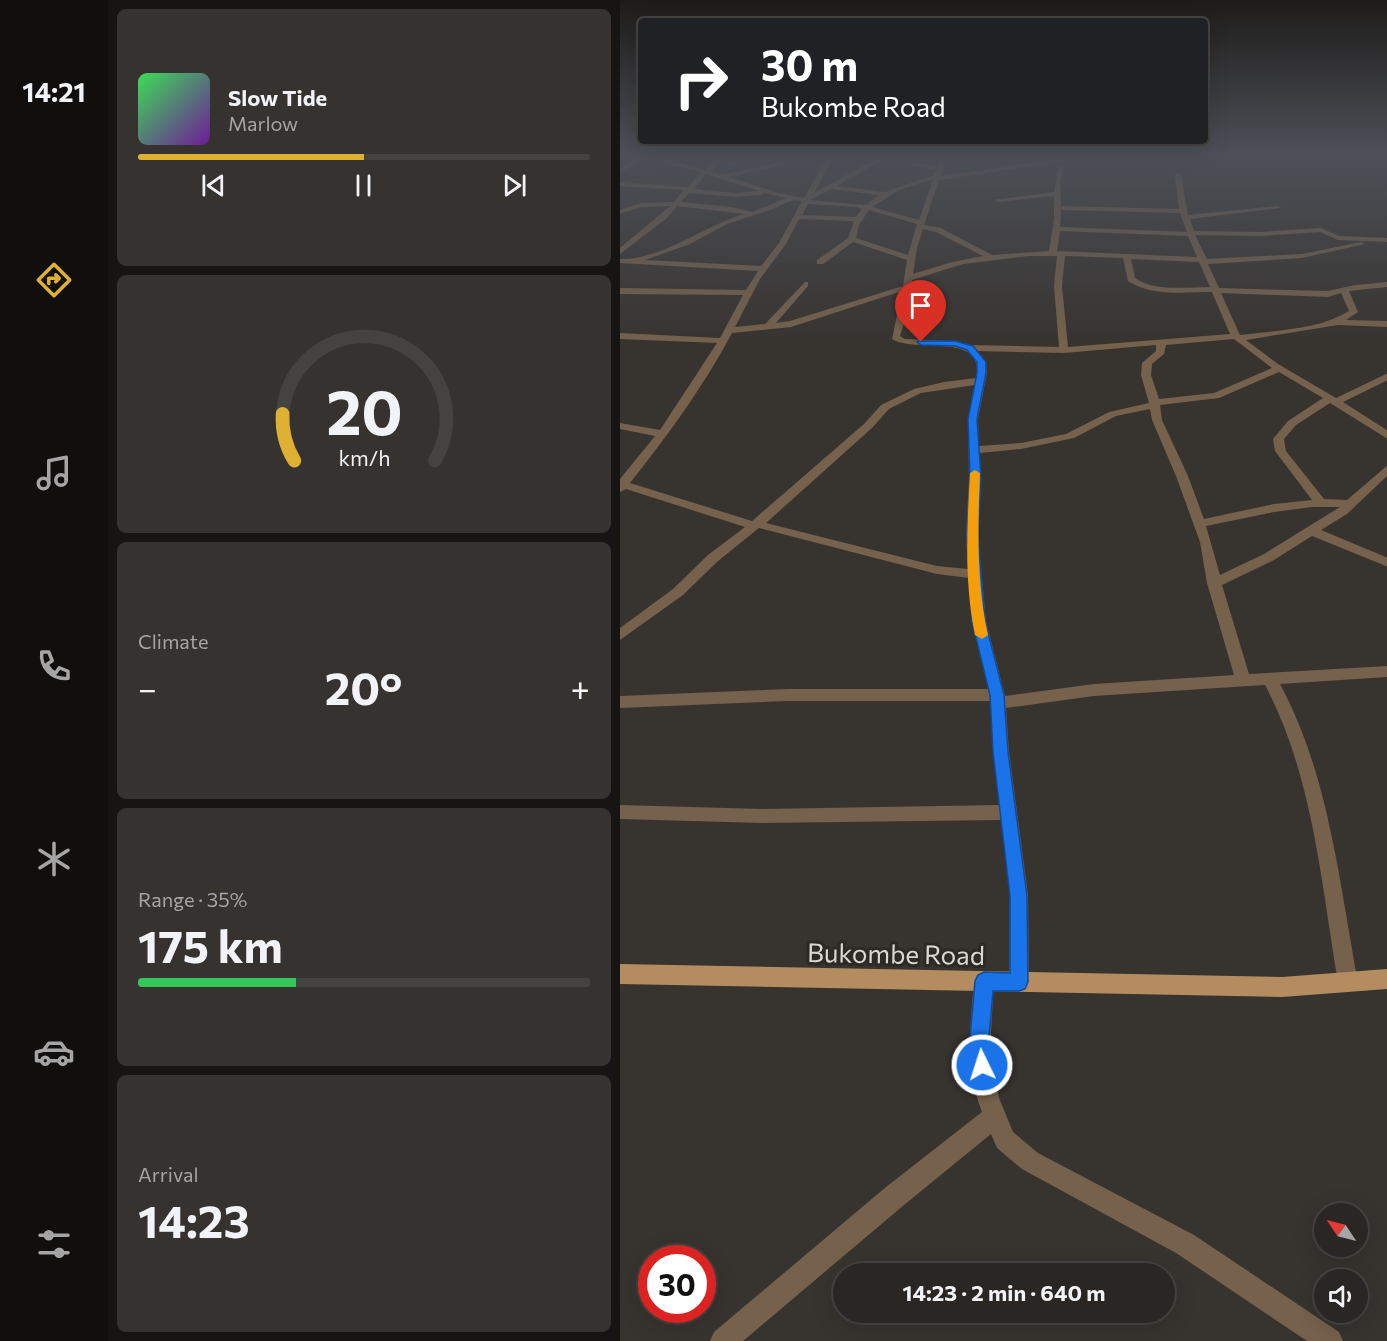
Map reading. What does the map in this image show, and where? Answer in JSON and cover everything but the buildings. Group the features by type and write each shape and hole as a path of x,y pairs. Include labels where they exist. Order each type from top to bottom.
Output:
{"main road":[{"name":"Bukombe Road","path":"620,974 1282,987 1388,979"}],"street":[{"path":"620,252 660,219"},
{"path":"638,260 687,242 724,222 736,219"},
{"path":"796,219 782,244 763,268 724,341 663,434 621,485 755,525 937,570 976,574"},
{"path":"820,262 852,239 856,219 844,219"},
{"path":"902,219 938,230 993,258"},
{"path":"924,219 911,259 896,339 908,343 955,344 970,348 1064,350 1237,337 1336,323 1388,324"},
{"path":"1057,219 1056,255 1064,350"},
{"path":"1187,219 1191,233 1237,337 1280,369 1388,435"},
{"path":"1056,229 1260,234 1321,230 1338,238 1388,240"},
{"path":"852,239 911,259"},
{"path":"730,330 791,324 908,283 940,267 993,258 1056,255 1203,261 1302,256 1373,240"},
{"path":"1127,257 1131,279 1141,285 1157,288 1309,294 1388,284"},
{"path":"620,261 638,260 763,268"},
{"path":"768,327 805,284"},
{"path":"1336,323 1354,312 1344,290"},
{"path":"620,291 750,293"},
{"path":"620,336 724,341"},
{"path":"1161,341 1161,352 1147,363 1146,368 1157,420 1182,476 1206,542 1214,583 1243,681"},
{"path":"970,348 981,362 980,381 972,419 976,478 972,535 979,621 997,699 1001,752 1019,896 1019,982"},
{"path":"973,450 1021,446 1070,436 1113,414 1155,404 1213,396 1253,377 1280,369"},
{"path":"1320,502 1281,451 1278,439 1292,423 1332,400 1388,376"},
{"path":"620,635 678,592 713,558 755,525 868,426 885,407 918,391 980,381"},
{"path":"620,426 663,434"},
{"path":"1214,583 1255,565 1311,531 1351,504 1388,468"},
{"path":"1199,524 1289,504 1320,502 1351,504"},
{"path":"1311,531 1388,563"},
{"path":"620,702 788,695 997,699 1094,690 1388,671"},
{"path":"1270,679 1289,715 1306,764 1319,819 1348,982"},
{"path":"620,812 762,816 1009,812"},
{"path":"984,981 978,1049 988,1098 1005,1140 1030,1161 1185,1244 1330,1341"},
{"path":"723,1341 895,1196 995,1116"}],"slow traffic":[{"path":"975,473 972,535 982,635"}],"route":[{"path":"921,342 955,344 970,348 981,362 982,373 972,419 976,478 972,535 979,621 997,695 1001,752 1019,896 1019,982 984,981 978,1049 982,1065"}]}
